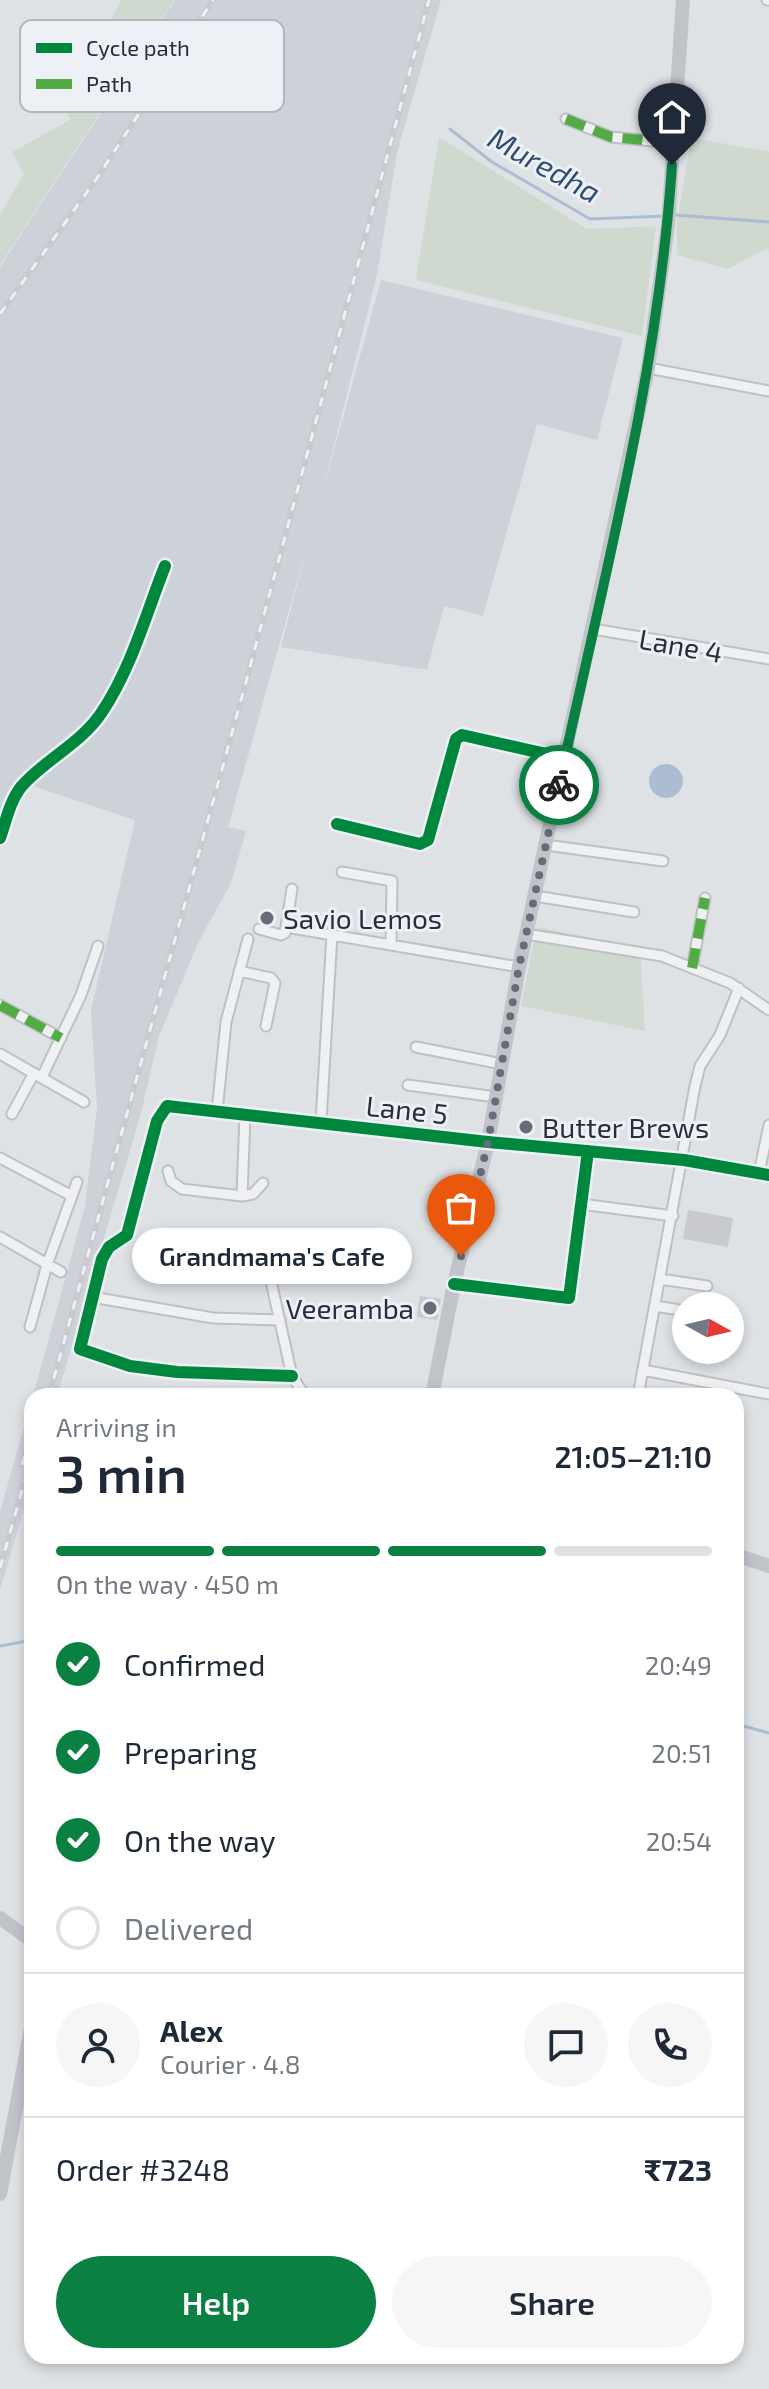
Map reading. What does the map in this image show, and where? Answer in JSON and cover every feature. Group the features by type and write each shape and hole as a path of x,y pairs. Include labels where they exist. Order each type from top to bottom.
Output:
{"main road":[{"path":"434,1388 454,1284 488,1142 519,967 648,368 668,224 683,0"},
{"path":"744,1558 769,1566"},
{"path":"0,1918 24,1935"},
{"path":"0,2194 24,2066"}],"street":[{"path":"566,119 611,137 673,143"},
{"path":"648,368 769,391"},
{"path":"0,838 12,801 21,787 89,730 104,710 122,674 165,566"},
{"name":"Lane 4","path":"593,629 769,659"},
{"path":"337,824 420,844 428,840 456,739 462,735 564,758"},
{"path":"546,845 663,861"},
{"path":"342,872 392,881 391,945"},
{"path":"259,929 281,935 286,927 292,889"},
{"path":"535,896 634,912"},
{"path":"692,968 705,898"},
{"path":"286,927 519,967"},
{"path":"321,1122 332,934"},
{"path":"526,934 662,956 739,988 769,1010"},
{"path":"217,1112 226,1022 248,939"},
{"path":"12,1114 61,1038 81,995 98,946"},
{"path":"239,971 271,978 275,983 266,1026"},
{"path":"640,1388 700,1066 720,1035 739,988"},
{"path":"0,1005 61,1038"},
{"path":"416,1047 502,1064"},
{"path":"0,1054 84,1102"},
{"path":"408,1085 496,1097"},
{"name":"Lane 5","path":"92,1297 102,1259 109,1247 127,1235 161,1112 167,1106 488,1142 684,1160 764,1174"},
{"path":"242,1196 245,1115"},
{"path":"764,1174 769,1125"},
{"path":"454,1284 569,1298 588,1151"},
{"path":"0,1158 72,1196"},
{"path":"168,1171 171,1181 182,1189 242,1196 260,1189 263,1183"},
{"path":"30,1327 47,1265 77,1182"},
{"path":"581,1204 673,1216"},
{"path":"0,1237 61,1272"},
{"path":"265,1254 292,1376 300,1388"},
{"path":"660,1279 707,1286"},
{"path":"280,1320 213,1318 92,1297 80,1349 130,1366 177,1372 292,1376"},
{"path":"655,1306 672,1309"},
{"path":"643,1370 738,1388"},
{"path":"744,1389 769,1394"}],"shaded area":[{"path":"121,0 174,0 161,20 113,20"},
{"path":"175,0 441,0 397,153 377,275 321,497 381,280 623,338 597,440 537,424 483,616 444,606 427,670 281,647 309,539 228,827 246,831 231,883 199,941 159,1036 140,1117 59,1388 35,1388 85,1206 97,1108 91,1010 135,820 18,781 0,831 0,267 102,112 284,112 284,20 162,20"},
{"path":"67,112 100,112 0,265 0,215 24,174 12,152 70,120"},
{"path":"439,137 587,229 656,226 642,336 416,280"},
{"path":"691,138 769,151 769,250 765,249 728,269 677,255 677,224"},
{"path":"537,927 640,948 645,1031 521,1006"},
{"path":"24,1427 24,1509 0,1590 0,1512"}],"water":[{"path":"666,764 678,769 683,781 678,793 666,798 654,793 649,781 654,769"}],"building":[{"path":"688,1210 733,1218 728,1247 683,1239"},
{"name":"Veeramba","path":"420,1296 441,1299 437,1320 417,1317"}],"waterway":[{"name":"Muredha","path":"450,129 492,162 590,219 664,216"},
{"name":"Muredha","path":"675,215 769,222"},
{"path":"0,1646 24,1642"},
{"path":"744,1726 769,1733"}],"railway":[{"path":"200,20 213,0"},
{"path":"51,1388 243,693 429,0"},
{"path":"0,314 140,112"},
{"path":"22,1465 24,1458"},
{"path":"0,1568 24,1483"}],"marked path":[{"path":"566,119 611,137 673,143"},
{"path":"692,968 705,898"},
{"path":"0,1005 61,1038"}],"cycle path":[{"path":"0,838 21,787 84,733 102,712 130,660 165,566"},
{"path":"337,824 420,844 428,840 456,739 462,735 564,758"},
{"path":"292,1376 177,1372 130,1366 80,1349 102,1259 109,1247 127,1235 157,1121 167,1106 488,1142 684,1160 769,1175"},
{"path":"454,1284 569,1298 588,1151"}],"way so far":[{"path":"461,1256 488,1142 519,967 559,785"}],"place":[{"name":"Savio Lemos","path":"267,918"},
{"name":"Butter Brews","path":"526,1127"},
{"name":"Grandmama's Cafe","path":"461,1256"},
{"name":"Veeramba","path":"430,1308"}],"route":[{"path":"559,785 648,368 668,224 672,165"}]}
